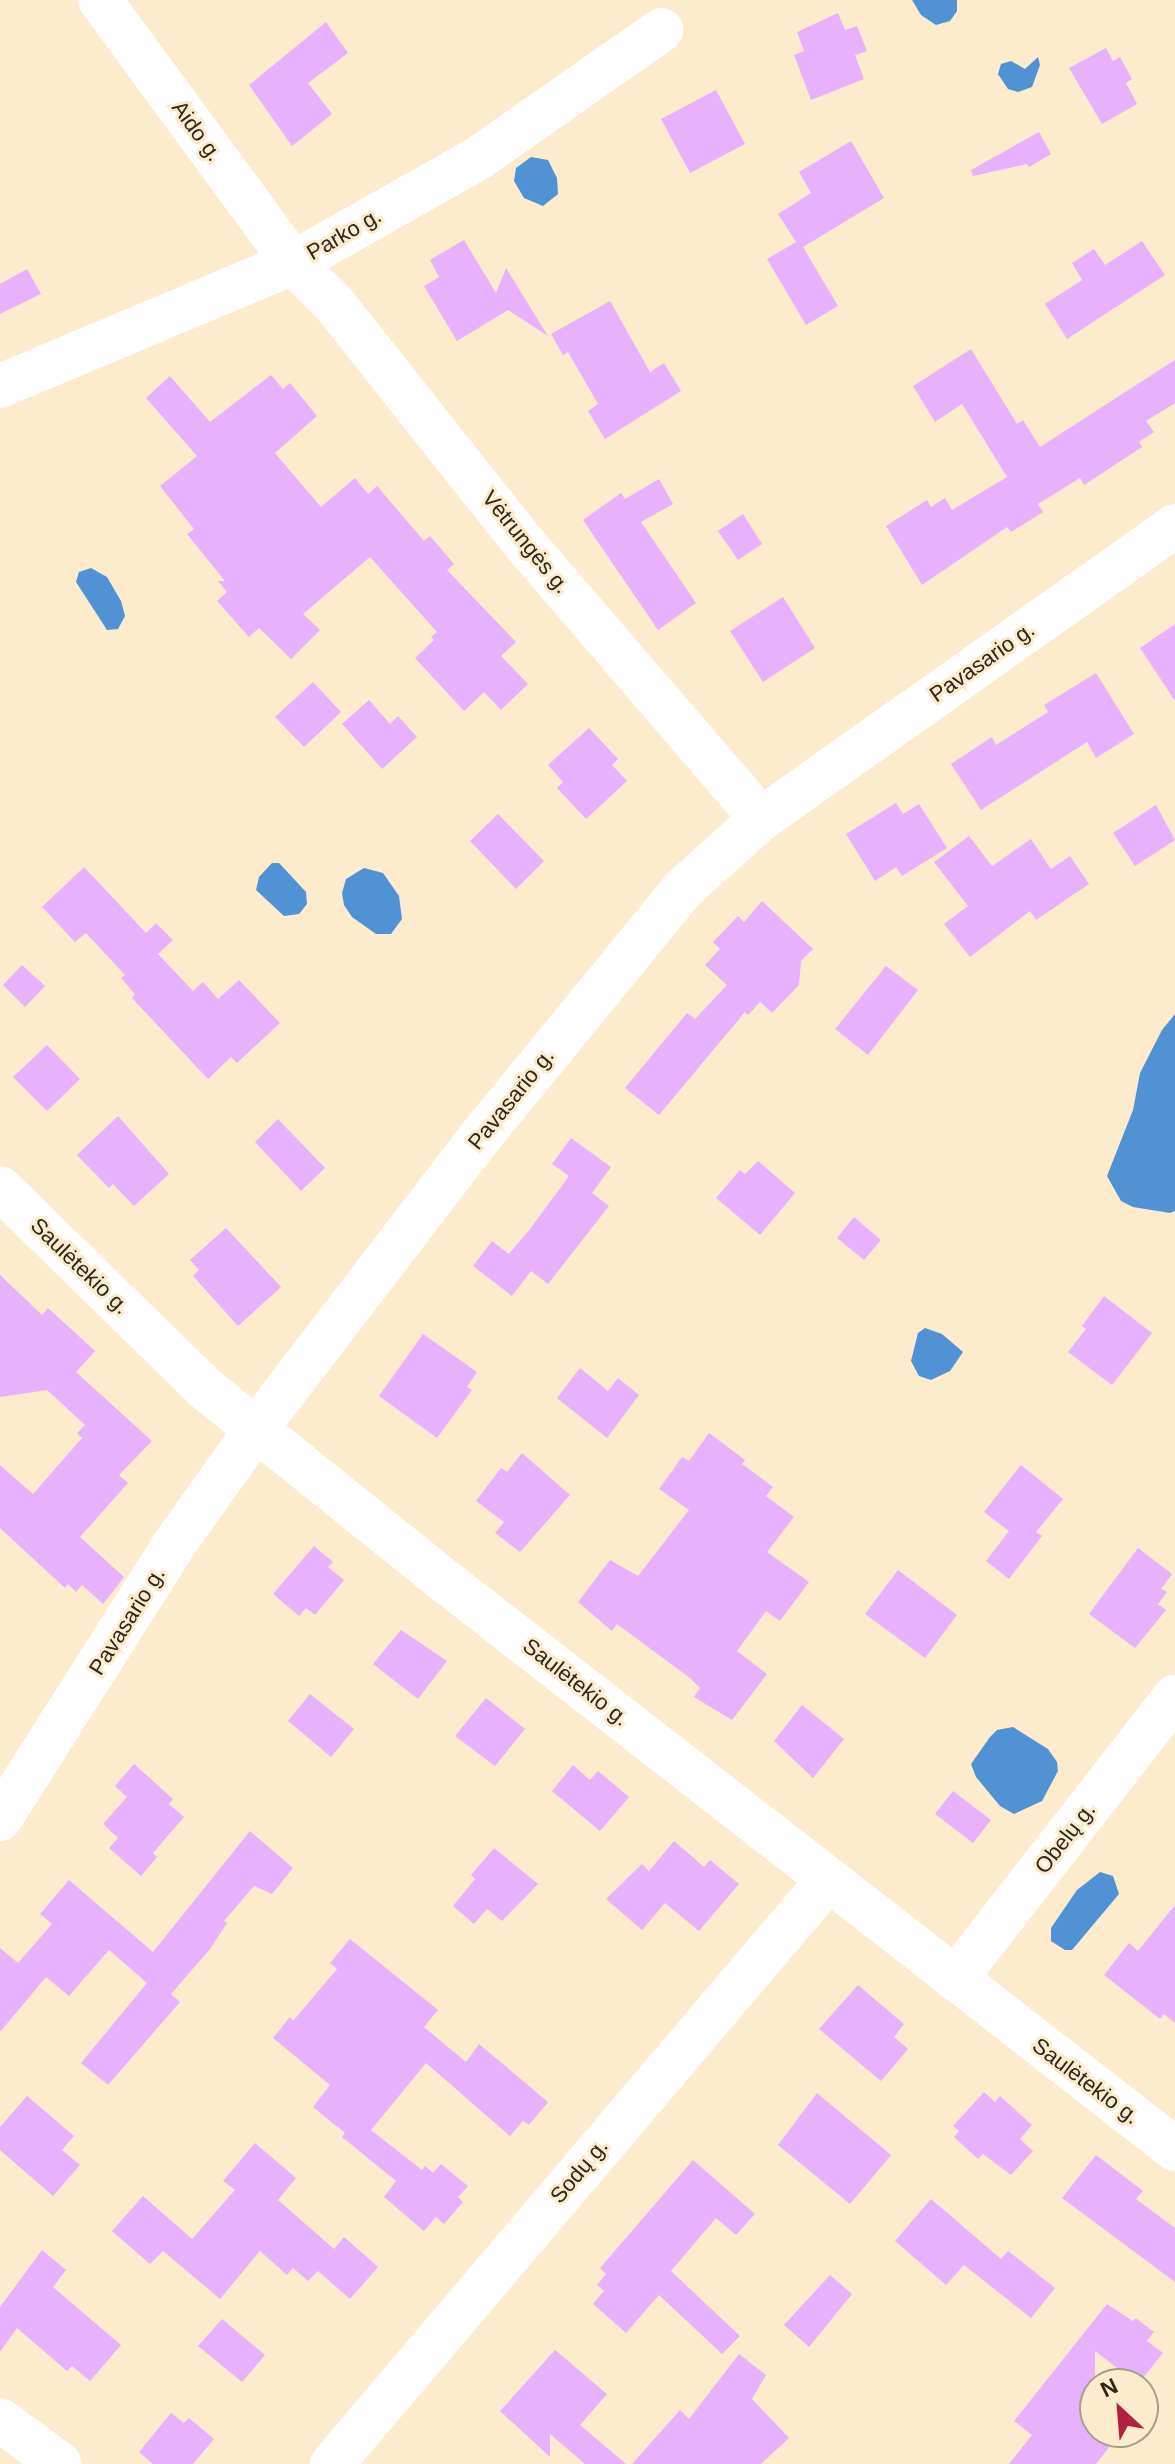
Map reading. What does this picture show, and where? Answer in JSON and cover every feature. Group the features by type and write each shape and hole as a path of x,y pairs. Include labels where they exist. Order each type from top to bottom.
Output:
{"street":[{"name":"Aido g.","path":"100,0 293,263"},
{"name":"Parko g.","path":"0,386 293,263 477,159 661,30"},
{"name":"Vėtrungės g.","path":"293,263 335,305 523,542 761,819"},
{"name":"Pavasario g.","path":"0,1819 173,1546 256,1429 485,1131 684,888 761,819 1175,526"},
{"name":"Saulėtekio g.","path":"0,1188 206,1389 828,1880 1175,2149"},
{"name":"Obelų g.","path":"955,1979 1175,1696"},
{"name":"Sodų g.","path":"332,2464 828,1880"},
{"path":"0,2420 60,2464"}],"water":[{"path":"912,0 957,0 957,11 950,21 936,25 921,15"},
{"path":"1038,57 1040,65 1032,87 1018,92 1008,89 998,74 1001,64 1011,61 1025,69"},
{"path":"531,157 548,160 557,178 558,194 543,206 524,198 514,181 516,168"},
{"path":"91,568 107,577 121,601 125,616 118,629 107,630 76,582 79,572"},
{"path":"272,863 279,863 306,892 307,904 299,914 284,916 256,890 259,877"},
{"path":"364,868 383,873 399,896 402,919 391,934 376,934 352,917 344,905 342,893 346,879"},
{"path":"1175,1014 1175,1211 1170,1213 1133,1207 1121,1201 1107,1176 1133,1110 1140,1073 1162,1030"},
{"path":"925,1328 942,1334 963,1352 950,1371 931,1380 919,1376 911,1361 918,1333"},
{"path":"1013,1727 1048,1749 1057,1762 1058,1771 1042,1801 1014,1814 1000,1806 976,1777 971,1764 997,1730"},
{"path":"1100,1872 1113,1876 1119,1894 1072,1950 1065,1950 1051,1941 1051,1928 1077,1890"}],"building":[{"path":"838,13 845,30 857,26 867,51 855,55 864,79 811,100 794,55 804,51 797,32"},
{"path":"326,22 348,53 308,83 332,114 292,146 249,85"},
{"path":"1106,48 1113,61 1120,57 1132,79 1126,83 1137,104 1102,124 1069,68"},
{"path":"716,90 745,144 690,173 661,119"},
{"path":"1039,132 1051,154 1029,167 1027,164 973,176 971,170"},
{"path":"851,141 884,198 803,247 838,306 806,325 767,259 796,242 778,214 811,193 799,172"},
{"path":"464,240 496,293 506,268 548,336 508,310 457,341 424,286 439,277 430,260"},
{"path":"1142,241 1165,275 1067,339 1045,304 1082,280 1072,263 1094,249 1105,265"},
{"path":"27,269 41,294 0,314 0,284"},
{"path":"610,301 650,372 664,363 681,391 605,439 588,411 598,404 568,352 563,355 551,334"},
{"path":"971,349 1017,424 1023,420 1040,447 1175,360 1175,403 1146,421 1154,432 1139,442 1142,447 1084,485 1080,478 1038,504 1043,512 1011,532 1007,527 922,585 886,526 927,500 931,507 945,498 952,510 1007,477 962,404 935,422 913,386"},
{"path":"271,375 283,389 290,383 317,416 275,453 321,507 355,478 368,494 377,486 424,541 430,536 454,564 447,570 516,642 501,656 528,684 501,710 484,692 464,711 415,658 434,640 431,637 437,632 370,557 303,614 320,630 291,659 259,628 249,637 217,601 227,592 218,581 225,581 187,534 194,529 160,486 197,456 146,398 170,376 210,422"},
{"path":"659,479 673,504 641,522 696,603 658,630 583,520 621,493 625,499"},
{"path":"743,514 762,544 738,560 718,531"},
{"path":"783,597 815,648 763,682 730,631"},
{"path":"1175,624 1175,701 1140,648"},
{"path":"1096,673 1134,734 1096,758 1087,742 981,810 951,764 992,737 996,745 1048,712 1044,705"},
{"path":"313,682 341,712 304,747 275,717"},
{"path":"369,700 390,724 398,716 417,737 382,769 342,724"},
{"path":"589,728 618,759 612,765 627,781 586,819 557,788 563,782 548,765"},
{"path":"896,803 903,814 919,804 947,848 902,876 896,867 875,881 846,834"},
{"path":"1156,805 1175,840 1135,866 1113,833"},
{"path":"498,814 544,861 516,889 470,841"},
{"path":"969,836 992,866 1031,839 1051,869 1070,856 1089,884 1036,920 1030,911 970,957 944,924 968,906 934,862"},
{"path":"84,867 146,933 156,923 173,940 158,954 193,991 203,982 218,999 239,980 280,1023 237,1063 231,1057 208,1079 132,998 135,994 121,978 125,975 86,933 75,942 42,907"},
{"path":"762,901 813,949 801,961 799,985 772,1013 760,1002 748,1015 745,1012 659,1115 625,1088 687,1013 695,1019 727,985 705,965 720,949 713,942 738,916 744,922"},
{"path":"22,965 45,986 25,1007 3,985"},
{"path":"886,966 918,990 868,1055 835,1029"},
{"path":"47,1045 80,1079 47,1111 13,1077"},
{"path":"118,1116 169,1174 134,1206 113,1184 109,1188 77,1155"},
{"path":"278,1119 325,1168 301,1191 255,1142"},
{"path":"571,1138 611,1167 592,1193 609,1206 548,1284 531,1271 512,1296 473,1266 492,1241 509,1254 530,1229 569,1176 552,1164"},
{"path":"758,1161 795,1193 760,1235 716,1198 740,1170 745,1174"},
{"path":"854,1217 881,1240 864,1260 837,1238"},
{"path":"226,1228 281,1287 238,1326 193,1276 199,1270 190,1260"},
{"path":"0,1275 42,1315 48,1308 95,1351 76,1372 152,1441 119,1475 128,1483 80,1537 124,1577 103,1604 82,1585 76,1592 68,1584 65,1588 0,1528 0,1465 33,1494 82,1438 77,1433 85,1425 47,1390 0,1397"},
{"path":"1104,1296 1152,1333 1112,1385 1068,1352 1086,1329 1082,1326"},
{"path":"423,1334 477,1372 467,1387 472,1390 437,1438 379,1396"},
{"path":"580,1368 608,1391 618,1378 639,1395 607,1438 557,1398"},
{"path":"709,1433 745,1460 742,1464 773,1487 766,1496 794,1517 767,1552 809,1582 780,1621 766,1611 737,1651 767,1674 732,1720 694,1697 700,1688 690,1678 617,1624 612,1631 578,1602 610,1560 638,1576 689,1510 659,1489 682,1457 689,1461"},
{"path":"522,1453 570,1495 520,1552 495,1533 504,1522 476,1501 501,1468 507,1472"},
{"path":"1021,1465 1063,1499 1036,1532 1042,1536 1009,1579 986,1561 1009,1531 984,1512"},
{"path":"314,1546 333,1562 328,1567 344,1580 315,1615 306,1608 299,1616 273,1594"},
{"path":"1138,1548 1172,1574 1161,1589 1167,1592 1158,1604 1166,1610 1135,1648 1089,1614"},
{"path":"898,1570 957,1615 925,1658 865,1614"},
{"path":"401,1630 447,1661 418,1699 373,1664"},
{"path":"310,1694 354,1729 331,1757 288,1721"},
{"path":"486,1698 525,1729 495,1766 455,1736"},
{"path":"802,1705 844,1739 813,1778 774,1741"},
{"path":"134,1764 173,1799 169,1804 184,1817 153,1853 157,1857 141,1876 109,1848 118,1838 103,1824 127,1797 115,1786"},
{"path":"573,1765 590,1780 598,1771 629,1797 600,1831 552,1791"},
{"path":"953,1791 991,1820 973,1843 935,1814"},
{"path":"250,1831 293,1868 272,1894 254,1886 224,1921 227,1923 210,1949 171,1994 180,2002 108,2085 81,2063 147,1983 109,1950 69,1996 46,1977 0,2032 0,1948 18,1963 52,1924 40,1914 69,1880 153,1952"},
{"path":"674,1841 704,1867 710,1860 739,1884 699,1931 665,1903 642,1930 606,1899 642,1864 649,1871"},
{"path":"494,1848 538,1884 502,1921 487,1909 474,1924 453,1906 475,1879 471,1875"},
{"path":"1175,1905 1175,2023 1164,2014 1160,2019 1104,1975 1129,1943 1138,1951"},
{"path":"350,1939 438,2010 424,2027 466,2062 479,2044 548,2102 529,2125 523,2121 510,2136 426,2063 371,2130 422,2170 425,2166 433,2173 441,2164 468,2186 458,2197 463,2202 444,2224 436,2217 424,2231 384,2197 396,2181 342,2137 345,2133 313,2107 330,2085 273,2038 290,2017 293,2021 337,1969 330,1963"},
{"path":"858,1985 904,2024 894,2037 908,2049 881,2081 819,2029"},
{"path":"984,2092 995,2102 1000,2096 1032,2125 1020,2139 1033,2151 1011,2175 983,2154 978,2159 954,2137 959,2131 953,2126"},
{"path":"817,2093 891,2155 850,2204 778,2145"},
{"path":"27,2096 74,2136 62,2150 80,2165 53,2196 0,2150 0,2127"},
{"path":"255,2143 296,2178 278,2200 334,2249 344,2237 378,2267 350,2299 318,2271 308,2281 293,2268 287,2275 260,2251 220,2299 163,2251 150,2264 112,2231 143,2196 192,2239 235,2190 223,2181"},
{"path":"1096,2155 1143,2191 1136,2199 1175,2228 1175,2282 1062,2198"},
{"path":"693,2160 755,2214 736,2235 716,2218 671,2271 740,2336 722,2354 659,2295 626,2333 593,2304 604,2291 597,2285 606,2274 600,2268"},
{"path":"931,2199 1001,2259 1008,2251 1055,2288 1031,2318 964,2265 946,2285 895,2241"},
{"path":"42,2250 66,2270 53,2287 121,2345 90,2381 72,2366 67,2371 17,2328 0,2352 0,2307"},
{"path":"830,2275 852,2294 809,2347 784,2325"},
{"path":"1107,2304 1133,2321 1136,2318 1154,2332 1147,2341 1163,2353 1151,2368 1117,2368 1095,2351 1095,2368 1079,2368 1079,2448 1108,2448 1096,2464 1009,2464 1032,2435 1014,2421"},
{"path":"222,2319 265,2355 242,2382 198,2346"},
{"path":"555,2350 607,2394 580,2425 626,2464 585,2464 550,2434 550,2457 500,2411"},
{"path":"739,2354 766,2375 752,2399 789,2438 761,2464 632,2464 680,2410 689,2419"},
{"path":"171,2413 184,2423 189,2418 214,2439 193,2464 153,2464 139,2452"}]}
